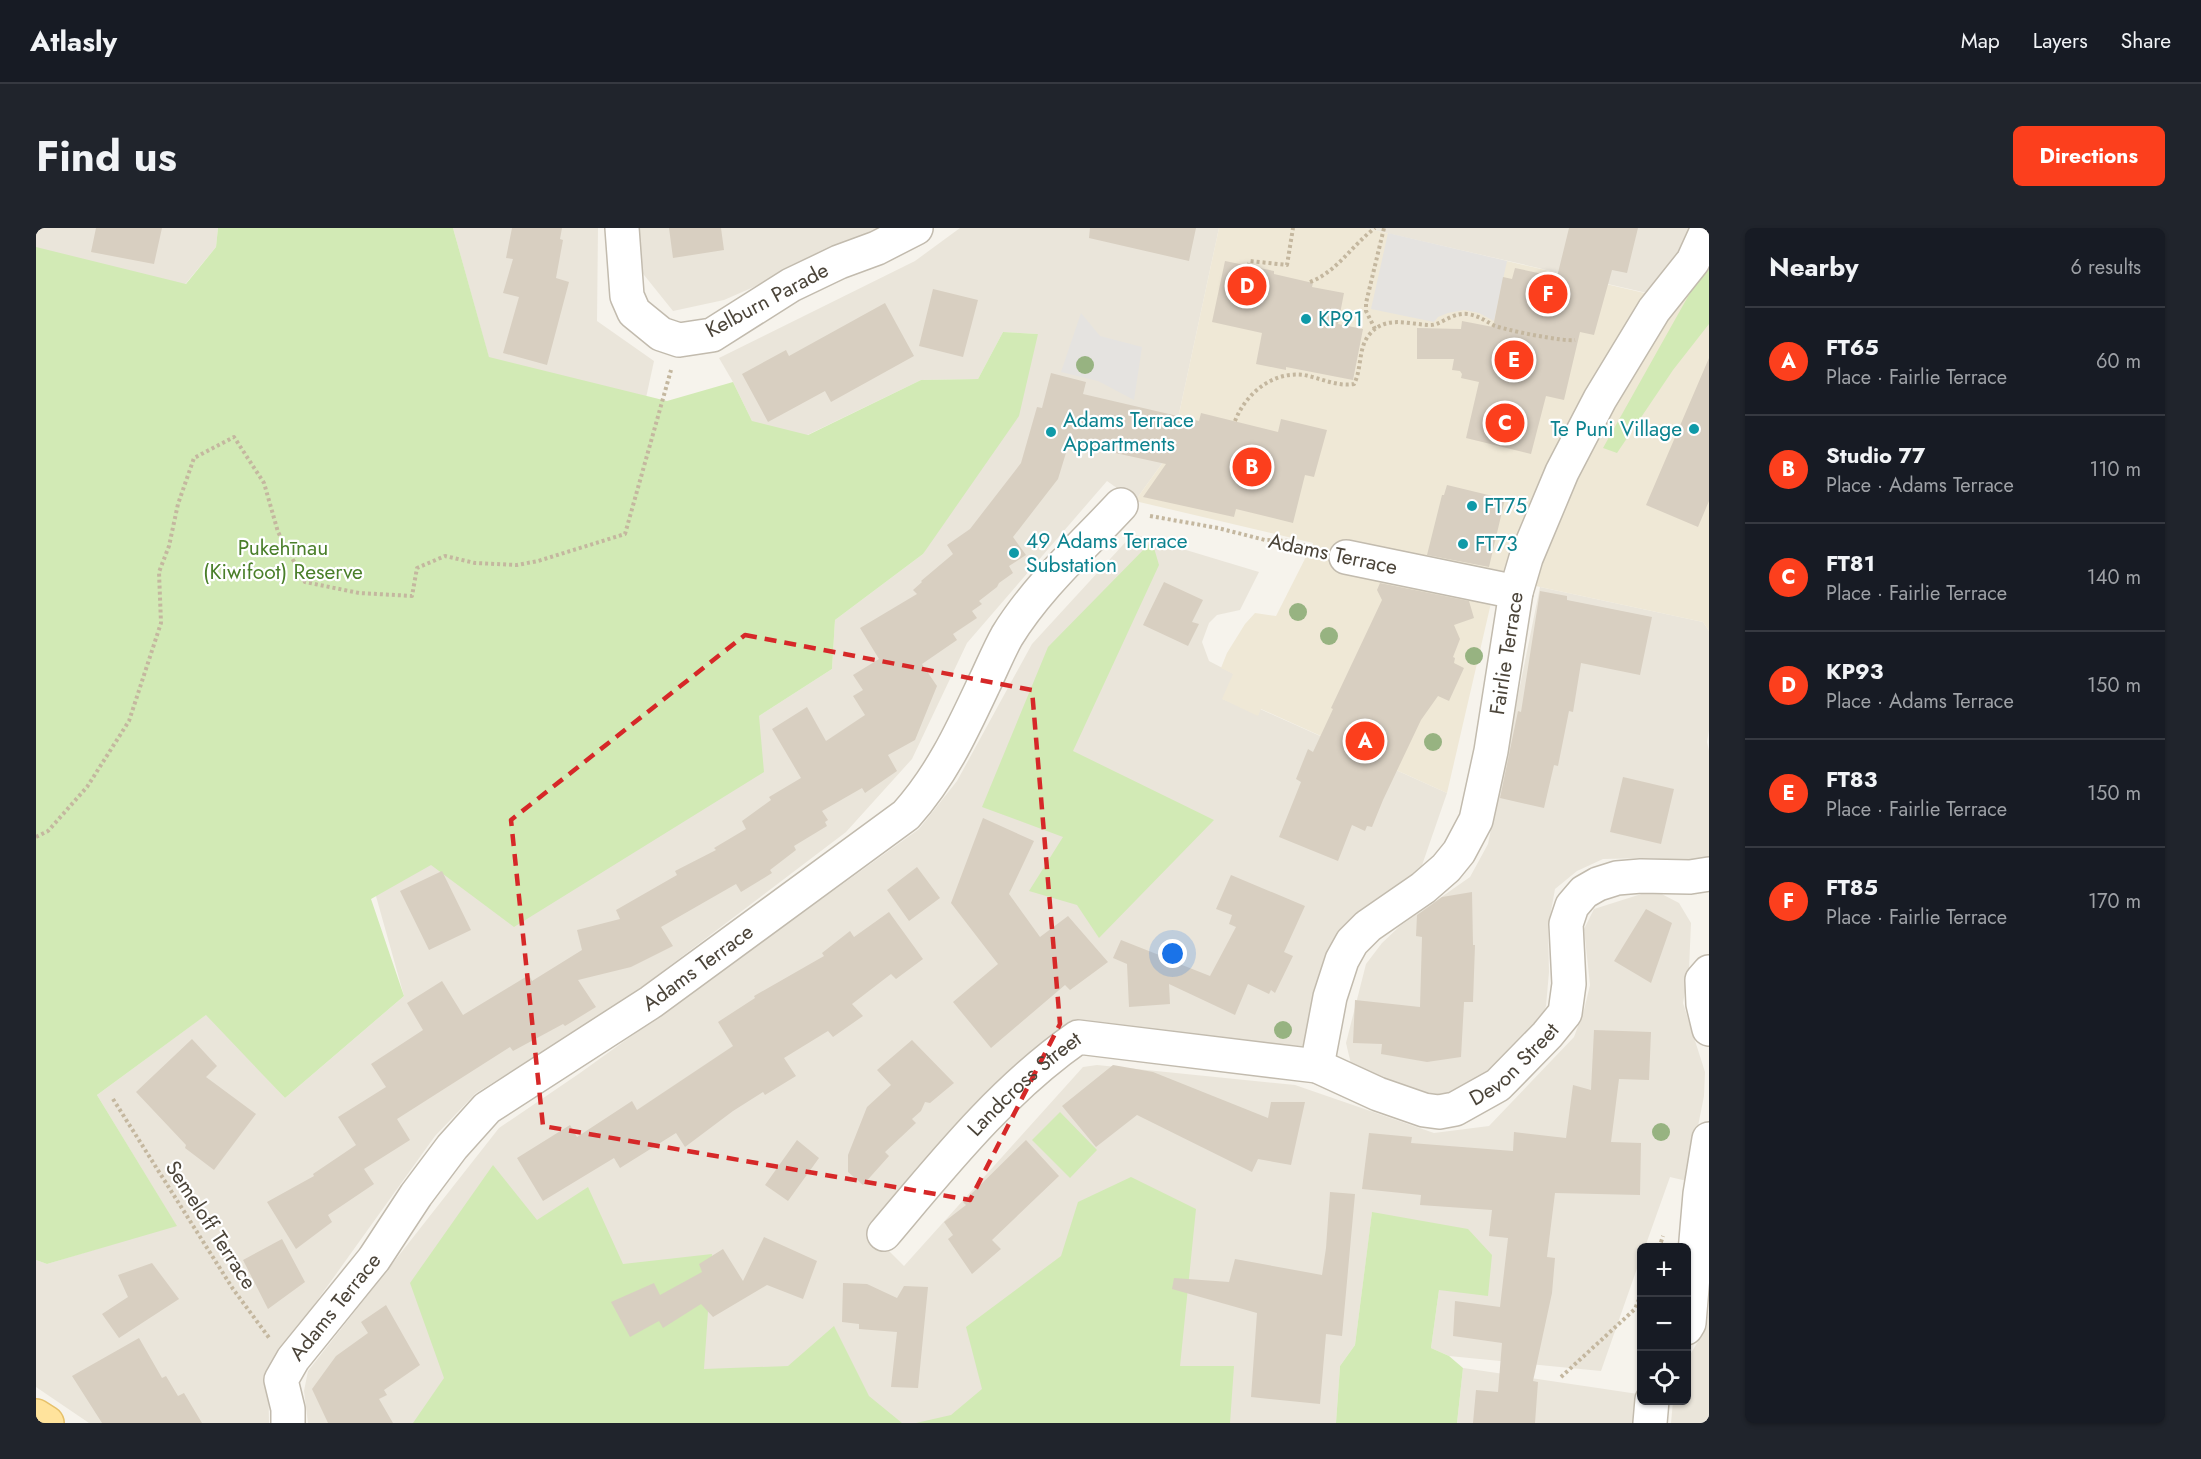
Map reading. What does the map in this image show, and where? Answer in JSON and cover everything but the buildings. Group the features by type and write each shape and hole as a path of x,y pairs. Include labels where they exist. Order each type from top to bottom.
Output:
{"main road":[{"path":"36,1416 47,1423"}],"street":[{"name":"Kelburn Parade","path":"622,228 627,296 634,312 661,334 679,340 712,334 791,285 839,261 877,248 916,228"},
{"name":"Fairlie Terrace","path":"1317,1066 1330,997 1342,960 1352,942 1368,926 1423,888 1446,868 1459,852 1476,820 1491,751 1516,592 1526,558 1562,472 1600,399 1653,310 1693,261 1708,228"},
{"name":"Adams Terrace","path":"288,1423 288,1409 281,1380 293,1359 374,1259 416,1195 452,1147 487,1108 651,1002 906,815 927,792 942,767 1006,637 1035,597 1135,511"},
{"name":"Adams Terrace","path":"1346,557 1516,592"},
{"name":"Devon Street","path":"1317,1066 1378,1095 1424,1110 1439,1113 1455,1110 1498,1085 1547,1035 1565,1013 1569,984 1566,924 1572,906 1584,892 1598,884 1617,878 1690,877 1709,874"},
{"path":"1709,972 1702,980 1703,1004 1709,1029"},
{"name":"Landcross Street","path":"884,1234 971,1131 1052,1055 1078,1037 1317,1066"},
{"path":"1691,1300 1702,1173 1709,1138"},
{"path":"1650,1423 1652,1405"}],"path":[{"path":"1248,266 1250,261 1287,264 1293,228"},
{"path":"1310,282 1329,272 1343,260 1354,244 1375,228"},
{"path":"1375,329 1366,311 1366,303 1384,228"},
{"path":"1235,421 1253,393 1274,379 1302,375 1340,384 1354,384 1364,343 1375,329 1395,321 1434,325 1447,317 1464,314 1482,317 1494,326 1554,339 1575,340"},
{"path":"36,837 48,831 87,787 129,721 160,623 159,572 169,546 178,504 194,458 234,437 264,483 278,532 305,582 359,593 412,596 417,568 445,556 475,563 517,565 538,561 625,534 679,340"},
{"name":"Adams Terrace","path":"1135,511 1265,540 1289,541 1346,557"},
{"name":"Semeloff Terrace","path":"113,1099 233,1289 268,1338 293,1359"},
{"path":"1562,1377 1635,1309 1639,1297"}],"highlighted area":[{"path":"745,635 1032,690 1060,1024 970,1200 543,1126 511,820"}],"shaded area":[{"path":"36,228 218,228 216,247 178,293 36,282"},
{"path":"453,228 598,228 597,321 654,361 644,407 498,391"},
{"path":"639,228 888,228 724,300 673,311 640,270"},
{"path":"960,228 1219,228 1171,451 1135,501 1107,481 967,643 912,759 846,832 609,1012 476,1093 435,1136 268,1369 269,1423 89,1423 36,1387 36,1260 47,1264 176,1225 97,1095 207,1014 285,1098 404,996 374,889 759,716 832,669 835,620 923,554 1038,334 1003,332 978,379 921,380 768,454 719,358 915,261"},
{"path":"1219,228 1365,228 1679,301 1709,245 1709,631 1703,622 1540,587 1489,573 1491,603 1447,793 1261,709 1258,716 1222,699 1233,674 1221,668 1227,653 1245,624 1255,613 1276,616 1313,543 1135,501 1171,451"},
{"path":"1365,228 1693,228 1678,255 1647,293"},
{"path":"1388,233 1507,261 1494,321 1479,313 1464,310 1438,317 1434,322 1371,309"},
{"path":"1081,313 1100,336 1142,347 1134,400 1098,381 1061,372"},
{"path":"1133,534 1259,572 1240,610 1217,615 1209,623 1202,642 1209,661 1234,674 1223,699 1258,715 1260,709 1447,793 1419,874 1363,919 1311,1047 1300,1052 1094,1031 878,1240 904,1266 1083,1067 1097,1065 1295,1085 1434,1133 1489,1126 1574,1037 1590,985 1584,929 1594,909 1654,890 1679,903 1691,923 1689,969 1683,1003 1705,1072 1704,1096 1687,1181 1670,1177 1646,1243 1637,1243 1637,1268 1601,1371 1449,1356 1431,1348 1439,1290 1372,1213 1355,1345 1340,1366 1336,1423 308,1423 304,1391 308,1371 499,1128 580,1073 919,829 957,781 1032,644"},
{"path":"1540,587 1703,622 1709,631 1707,742 1709,751 1709,858 1686,861 1648,858 1603,859 1577,871 1555,889 1548,928 1549,972 1546,1006 1534,1037 1475,1089 1432,1099 1351,1064 1346,1043 1366,964 1382,943 1400,926 1470,877 1488,844"},
{"path":"1709,1304 1709,1423 1671,1423 1673,1405 1691,1405 1691,1353 1707,1326"},
{"path":"1463,1368 1637,1394 1634,1423 1457,1423"}],"green space":[{"name":"Pukehīnau (Kiwifoot) Reserve","path":"218,228 453,228 489,357 667,401 733,382 752,421 808,435 921,380 978,379 1003,332 1038,334 1019,416 923,554 835,620 832,669 759,716 764,772 514,927 431,865 371,899 404,996 285,1098 206,1015 97,1095 177,1226 47,1264 36,1260 36,247 186,284 216,247"},
{"path":"1709,259 1709,324 1673,370 1617,453 1603,448"},
{"path":"1152,541 1159,565 1073,751 1214,820 1099,938 1077,905 1029,891 1063,837 982,807 1048,647"},
{"path":"1060,1112 1097,1150 1070,1178 1032,1140"},
{"path":"493,1165 537,1220 588,1187 623,1264 712,1254 704,1369 788,1366 834,1326 869,1396 902,1423 413,1423 444,1378 410,1283"},
{"path":"1131,1177 1196,1209 1180,1366 1234,1366 1230,1423 916,1423 951,1415 982,1389 966,1327 1061,1256 1078,1202"},
{"path":"1372,1212 1468,1229 1492,1255 1488,1296 1439,1290 1431,1348 1449,1356 1463,1368 1457,1423 1336,1423 1340,1366 1355,1345"}],"place":[{"name":"KP93","path":"1247,286"},
{"name":"FT85","path":"1548,294"},
{"name":"KP91","path":"1306,319"},
{"name":"FT83","path":"1514,360"},
{"name":"FT81","path":"1505,423"},
{"name":"Te Puni Village","path":"1694,429"},
{"name":"Adams Terrace Appartments","path":"1051,432"},
{"name":"Studio 77","path":"1252,467"},
{"name":"FT75","path":"1472,506"},
{"name":"FT73","path":"1463,544"},
{"name":"49 Adams Terrace Substation","path":"1014,553"},
{"name":"FT65","path":"1365,741"}]}
